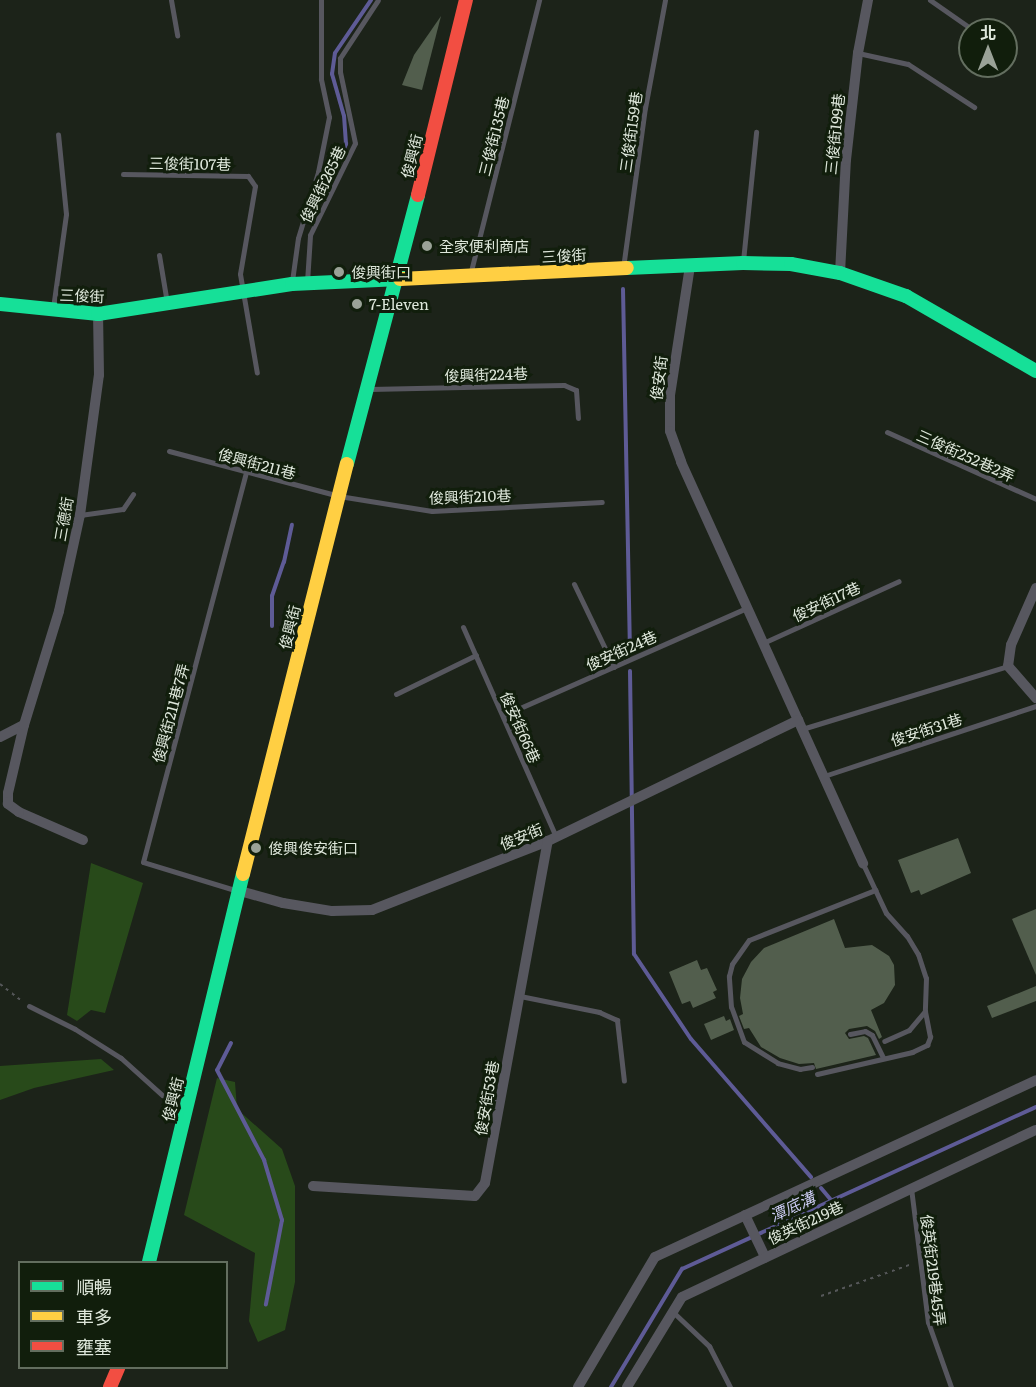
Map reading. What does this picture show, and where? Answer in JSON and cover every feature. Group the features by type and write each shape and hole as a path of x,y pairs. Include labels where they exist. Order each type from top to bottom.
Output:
{"street":[{"name":"俊興街","path":"149,1261 339,496 397,280 466,0"},
{"name":"三俊街199巷","path":"840,273 846,160 858,53 868,0"},
{"name":"三俊街","path":"0,304 98,314 292,284 743,263 791,264 840,273 906,296 1034,367"},
{"name":"俊安街","path":"690,266 670,395 670,431 681,462 863,864"},
{"name":"三德街","path":"83,840 8,804 8,793 24,725 59,611 80,515 99,375 98,314"},
{"path":"1036,588 1011,645 1008,666 1036,698"},
{"name":"俊安街","path":"240,891 283,903 332,911 372,910 552,839 800,724"},
{"path":"0,737 24,725"},
{"name":"俊安街53巷","path":"313,1186 475,1196 485,1183 552,839"},
{"path":"578,1387 655,1257 1036,1080"},
{"name":"俊英街219巷","path":"627,1387 682,1297 1036,1130"},
{"path":"745,1215 765,1257"},
{"path":"110,1387 118,1369"}],"lane":[{"path":"171,0 177,35"},
{"path":"292,284 298,238 318,172 329,117 321,79 321,0"},
{"name":"俊興街265巷","path":"307,284 310,235 355,143 340,72 340,58 378,0"},
{"name":"三俊街135巷","path":"470,277 539,0"},
{"name":"三俊街159巷","path":"622,269 645,108 665,0"},
{"path":"930,0 958,20"},
{"path":"858,53 908,64 974,107"},
{"path":"743,263 756,132"},
{"path":"52,310 66,214 58,134"},
{"name":"三俊街107巷","path":"123,174 248,176 255,186 240,274 243,291"},
{"path":"159,255 167,305"},
{"path":"243,291 257,373"},
{"name":"俊興街224巷","path":"368,390 564,385 576,390 578,417"},
{"name":"三俊街252巷2弄","path":"887,432 1036,499"},
{"name":"俊興街211巷","path":"169,451 339,496"},
{"name":"俊興街211巷7弄","path":"240,891 142,862 246,473"},
{"path":"80,515 123,509 133,494"},
{"name":"俊興街210巷","path":"339,496 432,511 603,502"},
{"name":"俊安街17巷","path":"763,643 899,581"},
{"path":"574,584 614,666"},
{"name":"俊安街24巷","path":"504,715 747,608"},
{"name":"俊安街66巷","path":"463,627 504,715 552,839"},
{"path":"396,694 476,655"},
{"path":"800,724 1008,666"},
{"name":"俊安街31巷","path":"823,776 1036,706"},
{"path":"818,1074 912,1052 927,1045 930,1037 925,1011 926,978 918,954 907,936 886,913 863,864"},
{"path":"812,1067 800,1069 778,1063 759,1054 744,1042 731,1007 729,976 732,964 749,940 875,890"},
{"path":"520,996 599,1012 617,1020 624,1081"},
{"path":"28,1006 75,1029 121,1059 185,1116"},
{"path":"884,1041 909,1030 925,1011"},
{"path":"850,1034 865,1030 872,1035 883,1058"},
{"name":"俊英街219巷45弄","path":"911,1188 932,1339 951,1387"},
{"path":"673,1312 709,1346 730,1387"}],"path":[{"path":"0,984 28,1006"},
{"path":"821,1296 921,1260"}],"green space":[{"path":"91,863 143,883 105,1013 91,1010 77,1021 67,1015"},
{"path":"101,1059 114,1070 34,1088 0,1100 0,1066"},
{"path":"217,1078 235,1082 237,1109 282,1149 295,1186 295,1282 285,1330 258,1342 249,1321 255,1253 184,1215"}],"building":[{"path":"441,16 422,90 402,85 414,55"},
{"path":"958,838 971,873 921,895 919,890 911,893 898,860"},
{"path":"1036,909 1036,975 1012,919"},
{"path":"834,919 845,948 872,945 889,956 894,965 895,985 884,1003 871,1010 882,1037 879,1039 875,1031 867,1026 849,1029 845,1033 849,1039 864,1036 868,1038 876,1055 816,1069 814,1063 799,1064 780,1058 761,1047 749,1028 744,1029 739,1016 743,1014 740,998 742,979 751,962 764,948"},
{"path":"697,960 701,970 707,968 717,990 713,992 716,998 693,1008 690,1001 682,1004 669,972"},
{"path":"1036,986 1036,1001 992,1018 987,1006"},
{"path":"724,1016 726,1021 730,1019 734,1030 711,1040 704,1024"}],"waterway":[{"path":"338,163 346,144 344,116 332,74 335,53 371,0"},
{"path":"623,289 630,648"},
{"path":"272,626 272,596 284,562 292,525"},
{"path":"630,671 634,954 691,1039 811,1177"},
{"path":"231,1043 217,1070 264,1160 282,1220 266,1304"},
{"name":"潭底溝","path":"611,1387 682,1269 1036,1107"},
{"path":"821,1188 831,1200"}],"traffic: fast":[{"path":"347,464 418,195"},
{"path":"627,268 743,263 791,264 840,273 906,296 1036,371"},
{"path":"0,304 98,314 292,284 400,279"},
{"path":"149,1261 243,874"}],"traffic: slow":[{"path":"400,279 627,268"},
{"path":"243,874 347,464"}],"traffic: jam":[{"path":"418,195 466,0"},
{"path":"110,1387 118,1369"}],"place":[{"name":"全家便利商店","path":"427,246"},
{"name":"俊興街口","path":"339,272"},
{"name":"7-Eleven","path":"357,304"},
{"name":"俊興俊安街口","path":"256,848"}]}
